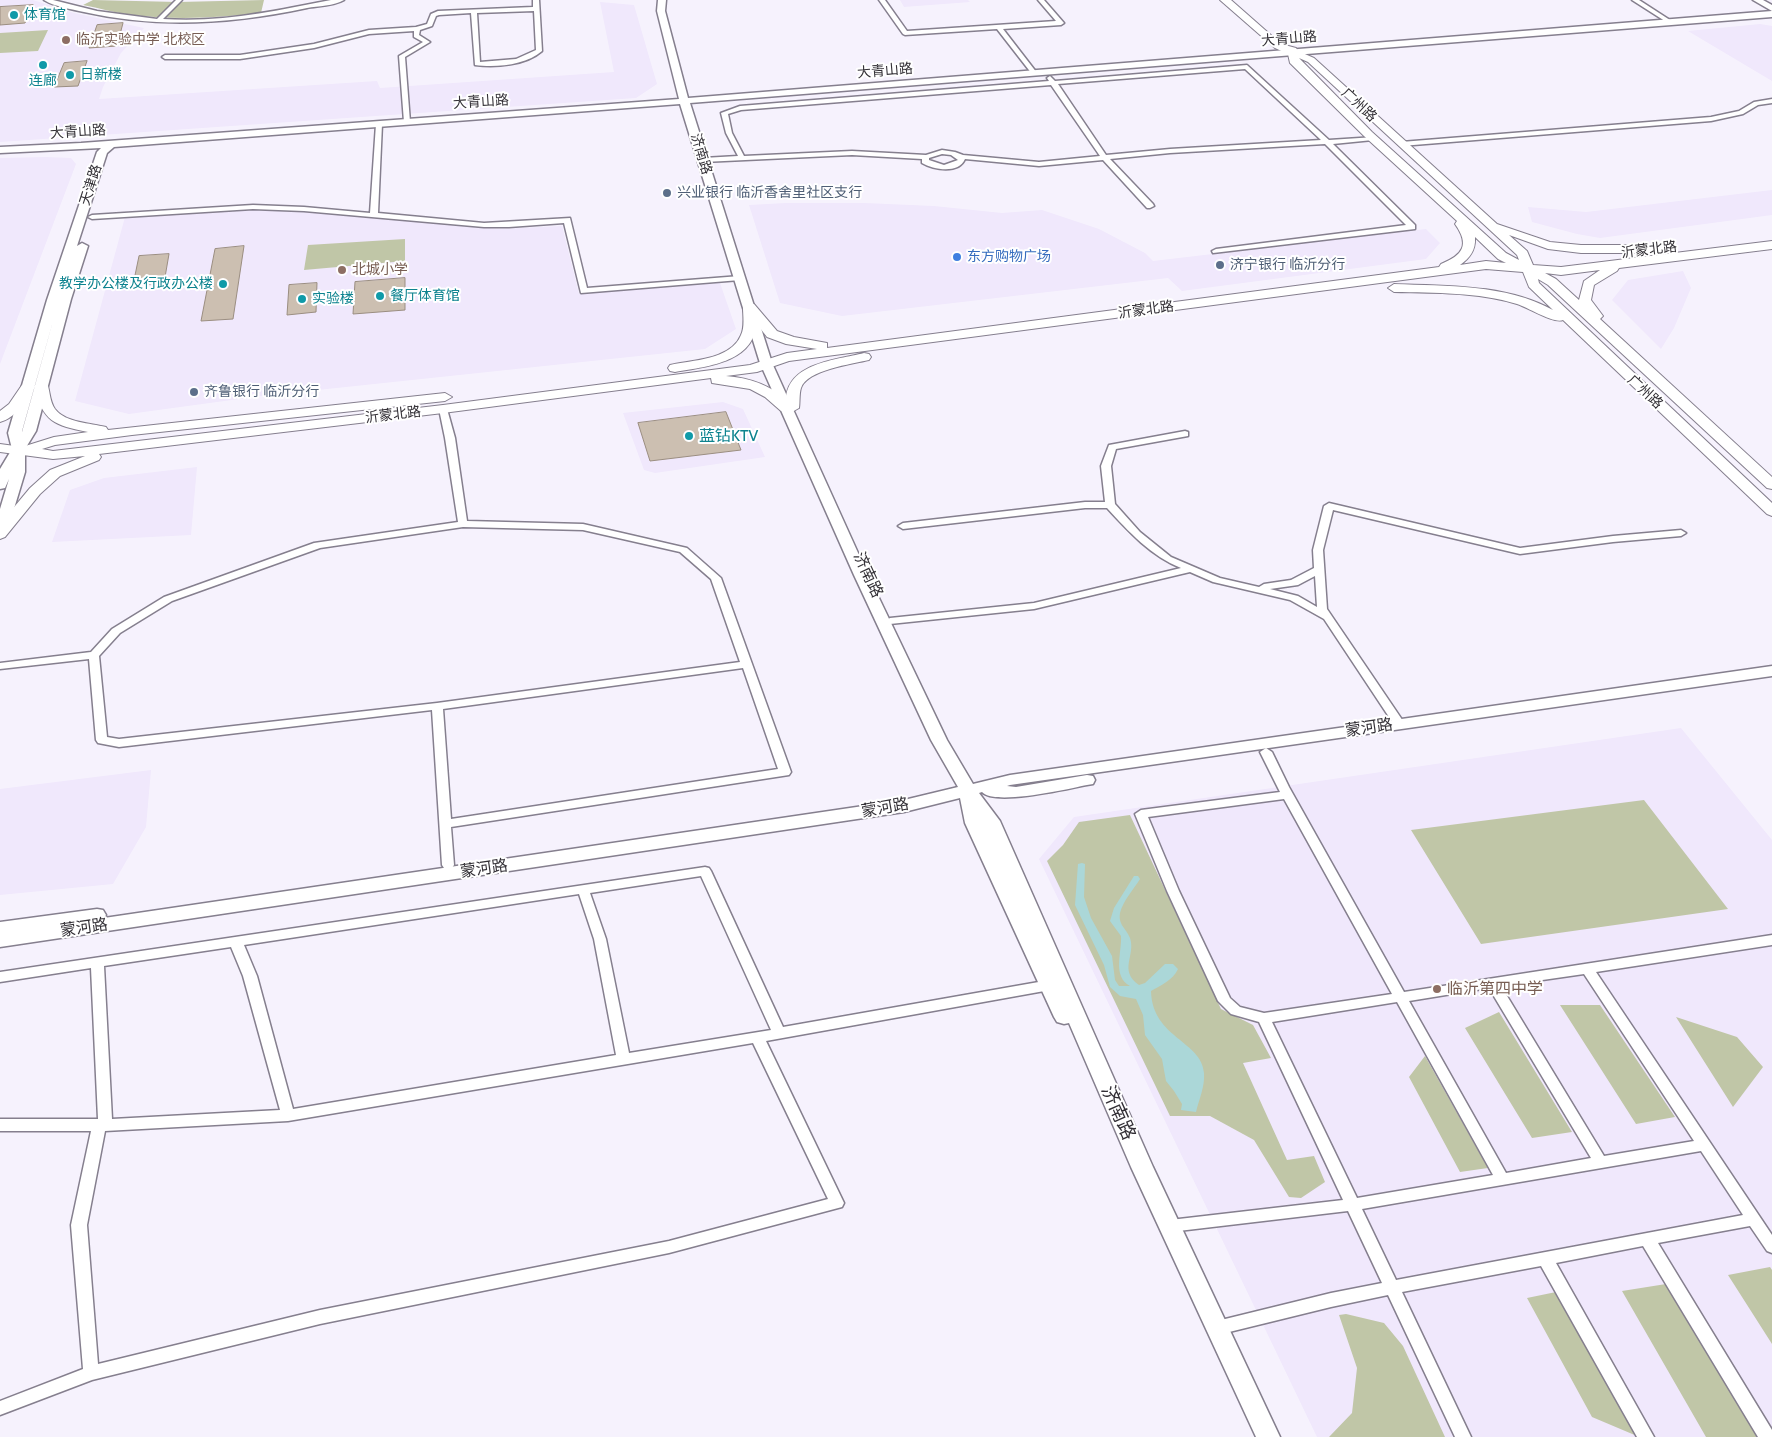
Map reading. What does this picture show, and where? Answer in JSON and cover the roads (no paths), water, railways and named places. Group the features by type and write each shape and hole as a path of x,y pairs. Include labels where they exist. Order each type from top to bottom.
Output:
{"main road":[{"name":"广州路","path":"1225,0 1278,46 1311,60 1467,205 1523,254 1532,284 1588,339 1772,510"},
{"name":"广州路","path":"1286,38 1294,45 1294,61 1373,138 1449,208 1502,256 1552,282 1772,485"},
{"path":"1467,205 1499,227 1548,245 1581,249 1655,249"},
{"path":"1432,272 1452,265 1466,255 1471,243 1467,231 1449,208"},
{"name":"沂蒙北路","path":"882,349 1157,320 1496,275 1550,261 1772,235"},
{"name":"沂蒙北路","path":"0,456 54,441 132,431 752,368 766,363 791,364 882,349 1486,265 1561,271 1622,265 1772,245"},
{"path":"1611,338 1585,300 1588,284 1601,274 1622,265"},
{"path":"1394,288 1478,293 1534,305 1555,316 1588,339"},
{"path":"749,307 772,334 791,341 806,345 882,349"},
{"path":"655,377 720,358 739,348 748,334 749,307"},
{"path":"655,377 704,379 752,384 771,393 789,408 794,387 802,378 819,368 882,349"},
{"name":"沂蒙北路","path":"0,448 53,455 146,445 443,409 655,377"},
{"path":"0,418 34,387 48,409 54,415 69,423 95,430 132,431"},
{"path":"0,533 35,491 55,473 111,452 146,445"}],"street":[{"path":"47,0 107,16 158,21 248,18 341,0"},
{"path":"158,21 179,0"},
{"path":"474,11 476,64 502,63 527,59 539,51 535,9 536,0"},
{"name":"济南路","path":"662,0 661,12 684,101 766,363 957,763 968,790 974,823 1257,1437"},
{"path":"882,0 905,33 1060,23 1041,0"},
{"path":"1636,0 1670,22"},
{"path":"1756,0 1772,6"},
{"path":"1764,0 1772,6"},
{"path":"165,57 240,57 314,46 369,32 417,29 430,25 432,15 438,13 535,9"},
{"name":"大青山路","path":"0,150 111,144 684,101 1772,14"},
{"path":"998,26 1034,73"},
{"path":"407,122 402,56 407,51 422,46 427,42 416,36 417,29"},
{"path":"742,158 729,133 724,113 740,108 1247,67 1327,142 1412,227 1216,251"},
{"path":"1046,72 1104,157 1150,206"},
{"path":"1401,144 1711,119 1740,113 1756,103 1772,101"},
{"path":"374,216 379,124"},
{"path":"703,160 852,153 926,157 942,152 953,153 961,157 1039,164 1104,157 1373,138"},
{"name":"天津路","path":"34,387 66,299 92,218 112,152 111,144"},
{"name":"天津路","path":"0,485 4,473 19,451 29,431 34,387 53,300 102,152 111,144"},
{"path":"926,157 925,161 928,164 941,167 958,164 962,161 961,157"},
{"path":"92,218 253,207 304,209 484,225 509,225 567,220 584,291 740,278"},
{"name":"济南路","path":"789,408 861,575 950,764 991,821 1142,1167 1268,1437"},
{"path":"443,409 450,438 463,524"},
{"path":"1185,434 1112,447 1106,466 1110,505 1137,534 1166,560 1217,580 1294,598 1327,617"},
{"name":"天津路","path":"0,533 18,472 19,451"},
{"path":"903,526 1085,505 1110,505"},
{"path":"1398,724 1322,610 1318,550 1329,506 1520,551 1681,533"},
{"path":"0,666 94,655 116,630 168,598 318,545 463,524 583,527 683,550 716,578 785,772 446,824"},
{"path":"890,621 1034,606 1191,569"},
{"path":"1257,588 1294,583 1319,570"},
{"path":"94,655 102,740 119,743 437,706 747,664"},
{"name":"蒙河路","path":"0,940 904,806 1017,779 1772,671"},
{"name":"蒙河路","path":"0,928 448,865 899,798 968,790 1016,792 1266,752 1772,679"},
{"path":"437,706 448,865"},
{"path":"1266,752 1283,786 1504,1180"},
{"path":"1289,794 1141,814 1173,891 1225,1001 1236,1011 1264,1018 1772,940"},
{"path":"0,977 705,871 779,1033"},
{"path":"583,889 600,939 624,1060"},
{"path":"236,942 250,976 288,1115"},
{"path":"91,1374 79,1225 101,1125 97,962"},
{"path":"1586,968 1772,1247"},
{"path":"1492,982 1601,1163"},
{"path":"0,1125 101,1125 288,1115 624,1060 1050,985"},
{"path":"1264,1018 1351,1205 1463,1437"},
{"path":"0,1408 91,1374 320,1316 669,1247 837,1203 757,1037"},
{"path":"1170,1226 1351,1205 1703,1145"},
{"path":"1217,1328 1391,1288 1753,1219"},
{"path":"1647,1239 1767,1437"},
{"path":"1545,1258 1646,1437"}],"place":[{"name":"体育馆","path":"14,15"},
{"name":"临沂实验中学 北校区","path":"66,40"},
{"name":"连廊","path":"43,65"},
{"name":"日新楼","path":"70,75"},
{"name":"兴业银行 临沂香舍里社区支行","path":"667,193"},
{"name":"东方购物广场","path":"957,257"},
{"name":"济宁银行 临沂分行","path":"1220,265"},
{"name":"北城小学","path":"342,270"},
{"name":"教学办公楼及行政办公楼","path":"223,284"},
{"name":"餐厅体育馆","path":"380,296"},
{"name":"实验楼","path":"302,299"},
{"name":"齐鲁银行 临沂分行","path":"194,392"},
{"name":"蓝钻KTV","path":"689,436"},
{"name":"临沂第四中学","path":"1437,989"}]}
